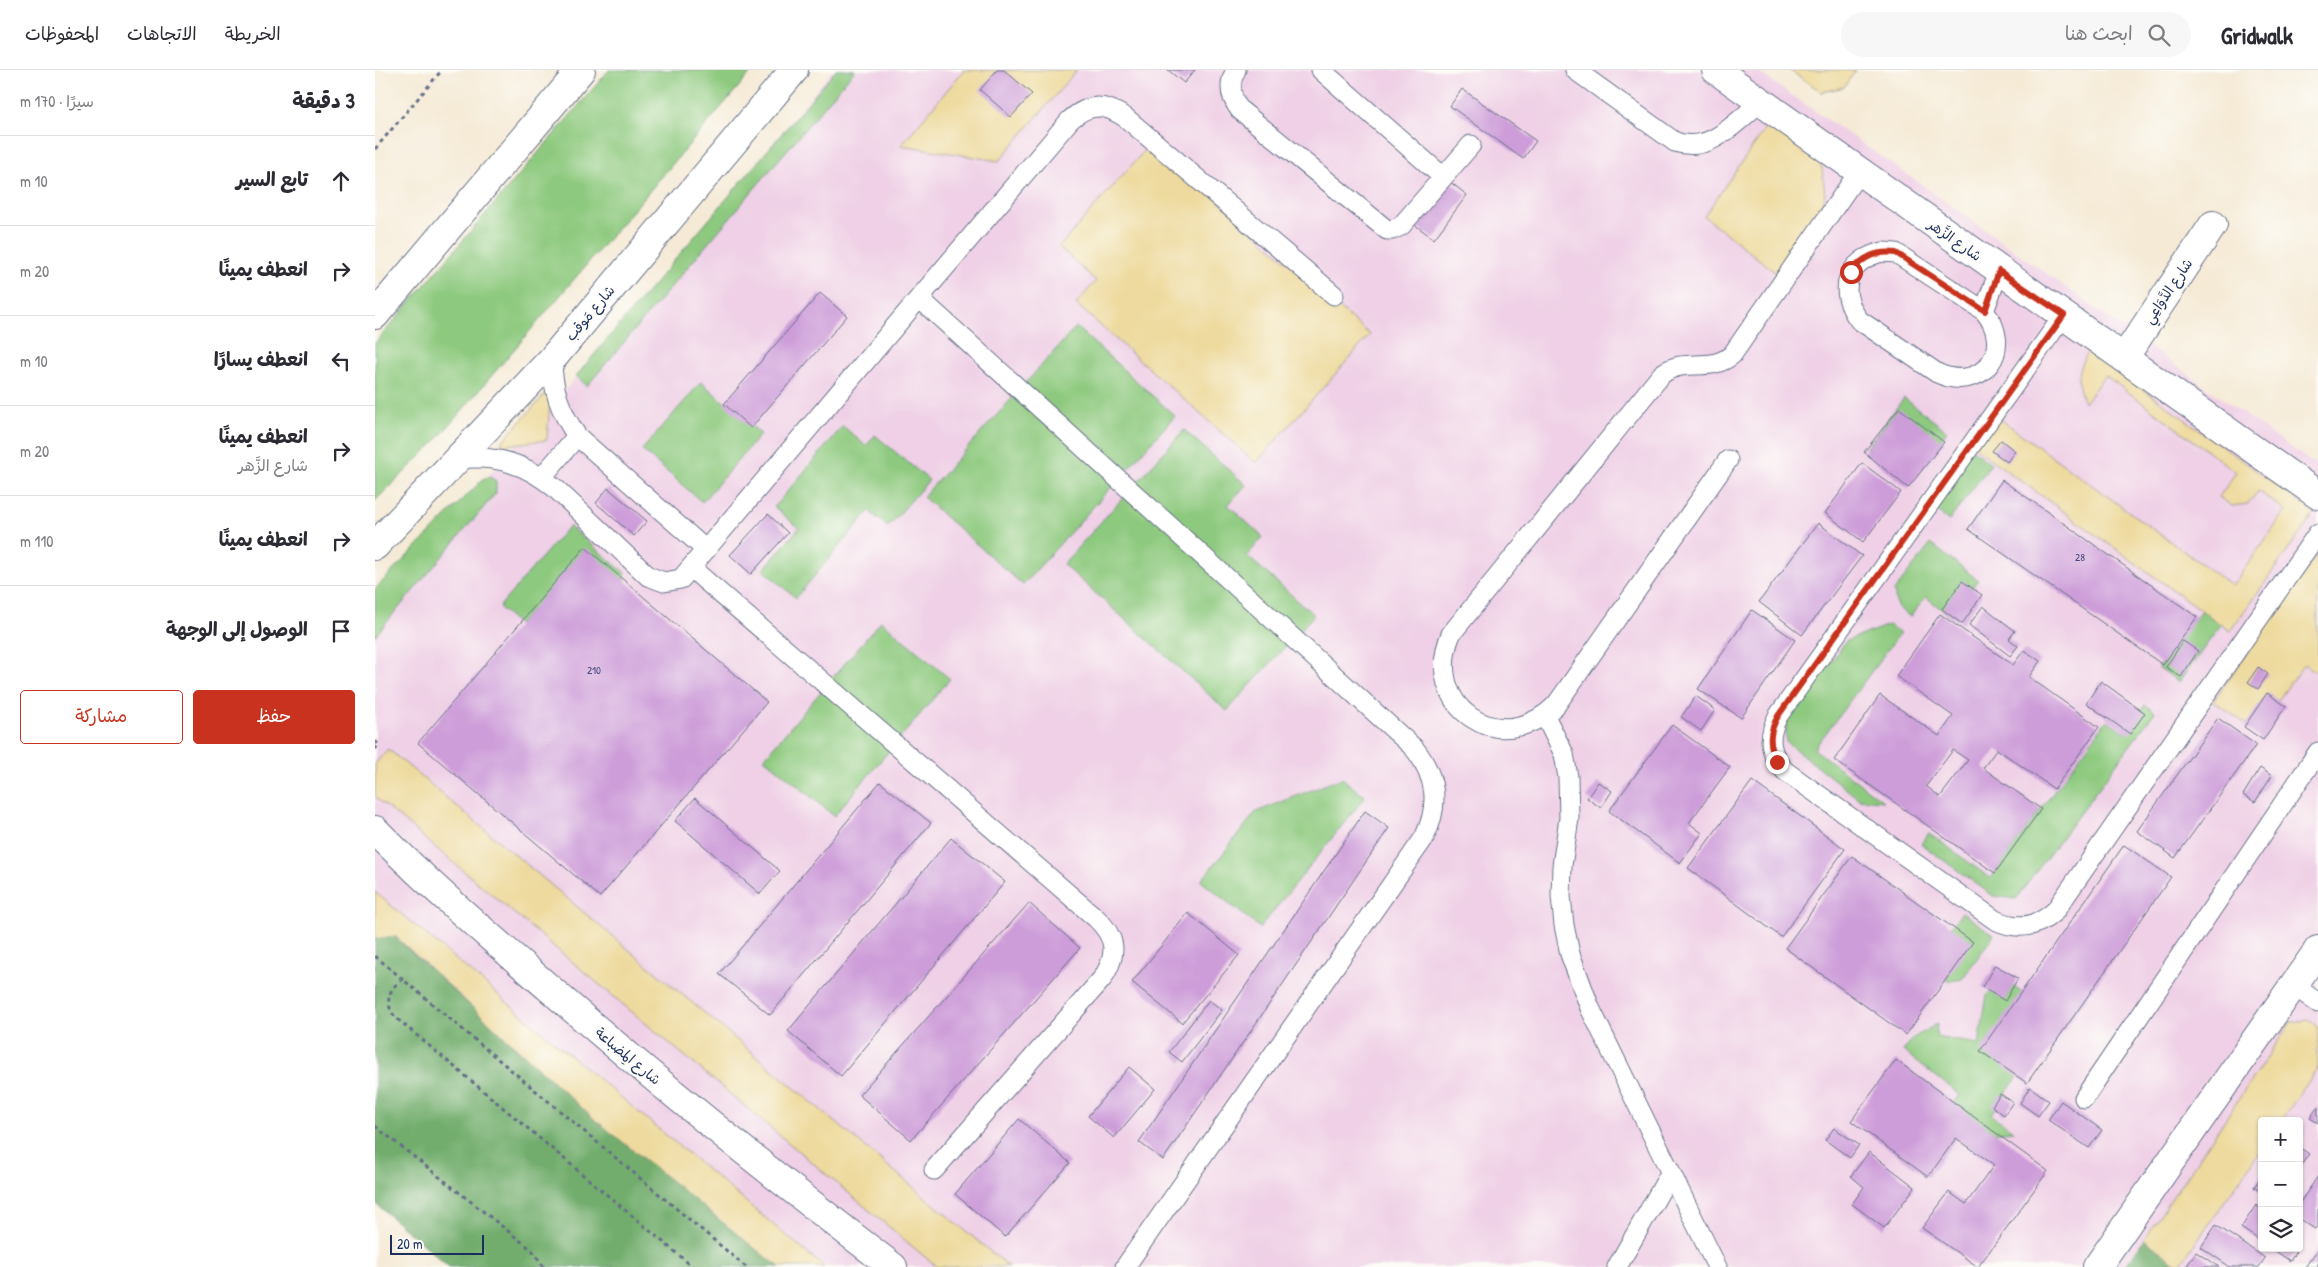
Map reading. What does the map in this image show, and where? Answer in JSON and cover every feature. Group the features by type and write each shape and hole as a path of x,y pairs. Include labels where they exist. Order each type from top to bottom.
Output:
{"street":[{"path":"375,315 581,70"},
{"name":"شارع مَوقب","path":"375,546 552,359 794,70"},
{"name":"شارع الزَّهر","path":"1716,70 2318,496"},
{"name":"شارع الدَّوَاعِي","path":"2124,358 2213,225"},
{"name":"شارع المِضباعة","path":"375,830 492,939 581,1016 756,1160 893,1267"},
{"path":"2097,1267 2318,950"}],"lane":[{"path":"1237,70 1231,85 1231,94 1240,110 1382,228 1392,230 1401,226 1471,145"},
{"path":"1321,70 1443,177"},
{"path":"1575,70 1675,142 1685,145 1696,146 1715,138 1761,102"},
{"path":"458,459 480,457 502,459 523,466 542,477 648,576 664,582 686,573 1071,120 1080,111 1091,107 1104,107 1116,111 1126,118 1334,294"},
{"path":"1728,460 1556,705 1545,716 1531,724 1516,728 1501,728 1485,725 1459,708 1445,680 1443,664 1445,649 1451,634 1662,374 1678,365 1714,365 1732,355 1859,172"},
{"path":"1883,252 1896,253 1985,311 1997,331 1997,343 1990,364 1971,378 1959,380 1948,378 1859,320 1851,310 1847,298 1847,285 1851,272 1859,262 1870,255 1883,252"},
{"path":"1985,311 1999,271"},
{"path":"919,298 1414,748 1424,761 1435,790 1432,822 1425,838 1125,1267"},
{"path":"2064,315 1778,716 1769,738 1771,750 1777,762 1785,771 1995,920 2018,927 2040,922 2055,911 2318,532"},
{"path":"552,359 552,380 557,400 565,419 577,436 706,550"},
{"path":"542,477 577,436"},
{"path":"686,573 1096,918 1106,927 1112,940 1114,954 1110,967 1103,979 934,1170"},
{"path":"1545,716 1564,754 1568,777 1569,818 1562,866 1561,896 1569,954 1590,1008 1717,1267"},
{"path":"2084,1098 2318,752"},
{"path":"2293,985 2318,1003"},
{"path":"1617,1267 1671,1172"}],"path":[{"path":"375,149 442,70"},
{"path":"375,741 379,745 375,749"},
{"path":"375,956 746,1267"},
{"path":"403,979 391,990 388,997 388,1005 395,1017 693,1267"},
{"path":"375,1126 532,1250 544,1267"}],"shaded area":[{"path":"833,70 1755,70 1915,180 2318,467 2318,1267 666,1267 375,1021 375,594 466,500 626,322"}],"green space":[{"path":"609,70 753,70 435,442 375,501 375,343"},
{"path":"836,70 855,70 587,386 576,376"},
{"path":"1076,327 1175,416 1023,585 923,497"},
{"path":"701,382 761,434 702,502 642,450"},
{"path":"1904,398 1947,431 1910,481 1866,448"},
{"path":"843,426 866,446 875,435 929,480 888,527 869,511 796,598 763,570 799,528 774,507"},
{"path":"1184,430 1246,485 1228,505 1263,537 1247,556 1314,615 1227,711 1063,564"},
{"path":"1971,449 1991,464 1949,521 1929,506"},
{"path":"490,477 496,481 496,493 375,636 375,589 484,478"},
{"path":"569,526 625,573 625,589 519,625 499,607"},
{"path":"1931,544 1978,580 1950,616 1926,597 1910,617 1897,607 1894,591"},
{"path":"2201,610 2221,625 2179,682 2158,667"},
{"path":"881,621 950,679 834,816 764,758"},
{"path":"1889,625 1900,633 1814,749 1883,801 1859,799 1786,742 1786,720 1846,641"},
{"path":"2145,705 2155,712 2016,899 1993,896 1921,844 1929,833 1990,878 2107,720 2125,732"},
{"path":"1342,778 1365,797 1260,928 1201,881 1256,812"},
{"path":"1962,912 1994,935 1962,979 1950,981 1925,963"},
{"path":"394,936 593,1118 780,1267 449,1267 375,1203 375,939"},
{"path":"2091,975 1991,1114 2014,1131 1974,1134 1941,1120 1960,1095 1903,1051 1913,1038 1937,1024 1936,1037 1979,1044 1987,995 2007,982 2038,1004"},
{"path":"2144,1239 2179,1266 2125,1267"}],"sand":[{"path":"964,70 1077,70 999,161 901,145"},
{"path":"1789,70 1856,70 1844,87 1822,92"},
{"path":"1775,115 1813,143 1822,168 1825,195 1819,221 1780,276 1704,216"},
{"path":"1152,142 1370,335 1256,463 1076,304 1096,281 1059,247"},
{"path":"2089,350 2315,513 2230,631 1971,445 1993,414 2232,586 2286,511 2258,491 2248,504 2232,506 2219,497 2236,472 2105,375 2084,403 2079,389 2078,376 2081,364"},
{"path":"551,388 547,440 498,446"},
{"path":"2318,553 2318,673 2304,664 2256,731 2213,701"},
{"path":"388,749 1009,1267 937,1267 375,797 375,764"},
{"path":"375,892 824,1267 780,1267 762,1254 593,1118 395,936 375,939"},
{"path":"2309,1020 2318,1026 2318,1068 2284,1117 2258,1117 2258,1154 2179,1266 2144,1239 2291,1022"}],"building":[{"path":"997,70 1004,70 1032,94 1011,117 980,90"},
{"path":"1168,70 1195,70 1184,83"},
{"path":"1462,89 1536,141 1523,159 1450,106"},
{"path":"1445,178 1467,195 1434,239 1411,222"},
{"path":"820,293 847,316 751,428 724,404"},
{"path":"1899,408 1944,442 1908,488 1864,452"},
{"path":"2001,440 2015,451 2007,462 1992,451"},
{"path":"1862,463 1901,492 1863,542 1825,513"},
{"path":"2002,480 2197,617 2163,665 1968,529"},
{"path":"608,488 647,521 634,536 596,503"},
{"path":"768,514 788,533 751,574 730,555"},
{"path":"1818,523 1862,556 1802,635 1759,602"},
{"path":"585,547 767,702 600,897 418,743"},
{"path":"1962,581 1982,595 1962,624 1942,609"},
{"path":"1983,606 2015,631 2009,639 2018,646 2010,656 1969,625"},
{"path":"1752,610 1795,640 1741,718 1698,689"},
{"path":"1940,614 2013,665 2024,650 2040,661 2029,677 2099,727 2054,789 1997,749 1983,768 2041,809 1995,873 1834,760 1880,695 1939,736 1953,716 1896,676","holes":["1953,750 1968,760 1940,797 1926,786"]},
{"path":"2183,641 2198,651 2181,677 2166,667"},
{"path":"2258,667 2268,674 2258,689 2248,682"},
{"path":"2101,681 2145,713 2130,734 2086,703"},
{"path":"2267,693 2286,706 2263,740 2244,727"},
{"path":"1696,696 1715,710 1701,731 1681,717"},
{"path":"2218,718 2256,745 2175,858 2137,831"},
{"path":"1672,725 1730,767 1689,823 1702,833 1680,863 1609,811"},
{"path":"2260,768 2272,776 2255,802 2243,795"},
{"path":"1752,781 1845,849 1781,937 1688,868"},
{"path":"880,782 931,823 770,1015 719,974"},
{"path":"1598,782 1612,791 1601,808 1587,798"},
{"path":"695,798 780,871 760,894 675,821"},
{"path":"1365,811 1389,828 1163,1160 1139,1142"},
{"path":"951,838 1005,882 841,1076 788,1031"},
{"path":"2124,845 2171,877 2027,1083 1980,1051"},
{"path":"1852,856 1973,942 1906,1035 1785,948"},
{"path":"1029,903 1080,948 911,1140 859,1095"},
{"path":"1188,913 1239,955 1182,1023 1132,982"},
{"path":"1995,965 2018,978 2005,1001 1982,987"},
{"path":"1209,1000 1222,1010 1182,1062 1169,1052"},
{"path":"1896,1060 2048,1171 1978,1267 1922,1228 1949,1192 1966,1204 1994,1165 1956,1138 1928,1177 1851,1121"},
{"path":"1129,1067 1155,1089 1114,1138 1088,1116"},
{"path":"2030,1087 2049,1101 2038,1116 2020,1103"},
{"path":"2000,1094 2013,1102 2004,1115 1992,1106"},
{"path":"2061,1101 2102,1130 2089,1148 2048,1120"},
{"path":"2318,1106 2318,1123 2310,1118"},
{"path":"1019,1119 1070,1163 1005,1237 955,1194"},
{"path":"1834,1128 1859,1145 1850,1158 1825,1140"},
{"path":"2303,1150 2309,1154 2303,1162"},
{"path":"1869,1152 1915,1187 1884,1228 1852,1204 1864,1187 1851,1176"},
{"path":"2318,1176 2318,1224 2315,1229 2303,1222 2303,1198"},
{"path":"2258,1182 2258,1190 2254,1187"},
{"path":"2256,1205 2258,1207 2258,1239 2241,1228"},
{"path":"2216,1225 2265,1258 2259,1267 2230,1267 2201,1247"},
{"path":"2318,1249 2318,1267 2305,1267"},
{"path":"2196,1252 2219,1267 2186,1267"},
{"path":"2277,1252 2296,1252 2290,1261"}],"route":[{"path":"1777,762 1771,750 1769,738 1778,716 2064,315 1999,271 1985,311 1896,253 1883,252 1870,255 1859,262 1851,272"}]}
